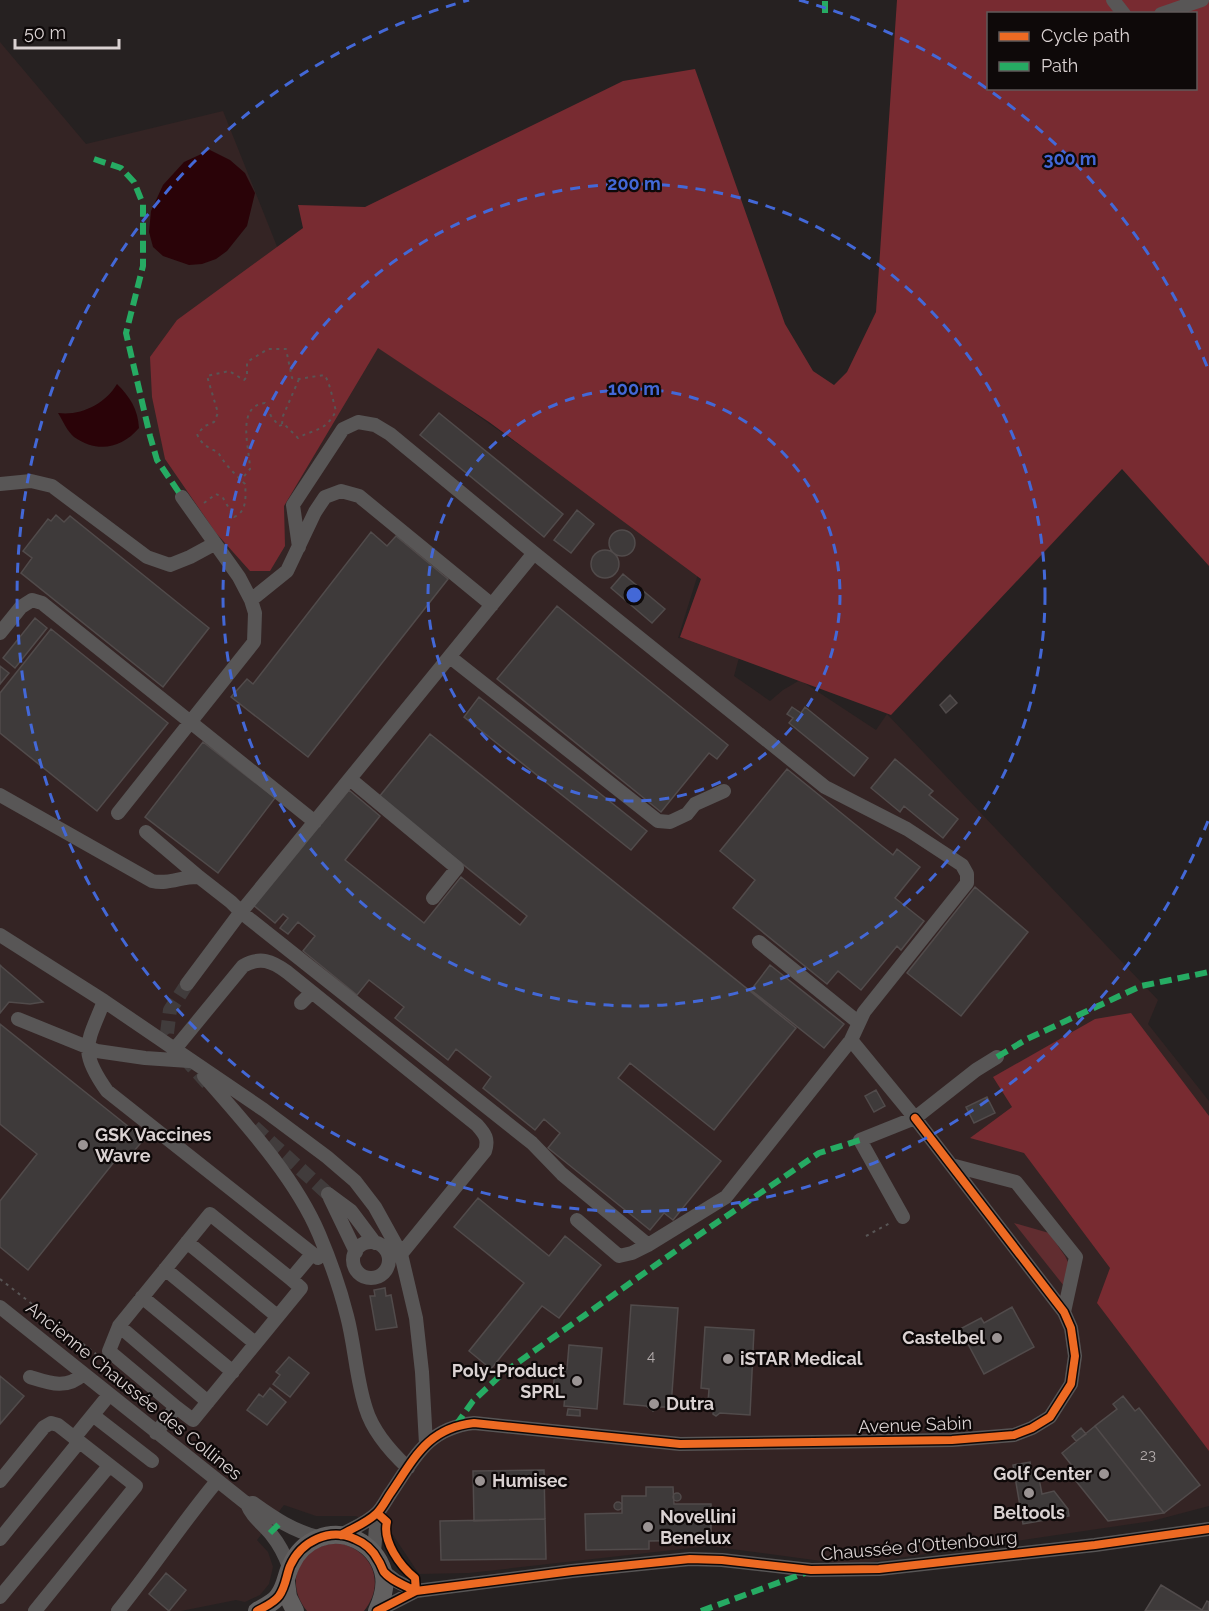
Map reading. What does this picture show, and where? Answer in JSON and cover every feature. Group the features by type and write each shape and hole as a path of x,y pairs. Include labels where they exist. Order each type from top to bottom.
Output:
{"main road":[{"path":"257,1611 278,1598 296,1555 306,1544 318,1538 341,1535 354,1538 374,1553 383,1571"},
{"name":"Chaussée d'Ottenbourg","path":"377,1611 384,1591 383,1571"},
{"path":"288,1575 288,1597 295,1611"}],"street":[{"path":"1113,0 1122,12"},
{"path":"1167,12 1202,0"},
{"path":"298,547 293,505 343,429 358,422 375,425 390,434 825,787 907,829 962,865 967,874 967,883 864,1012 851,1040 726,1197 648,1245 632,1253 619,1256 577,1220"},
{"path":"0,484 31,481 52,486 147,557 170,565 214,544"},
{"path":"251,600 287,571 315,512 325,497 341,491 359,496 492,605"},
{"path":"118,813 254,642 256,624 251,600 239,577 214,544 189,499"},
{"path":"187,984 315,822 534,553"},
{"path":"0,633 21,607 32,600 42,603 315,822"},
{"path":"450,657 658,820 670,822 687,814 695,804 724,791"},
{"path":"350,779 457,868 433,898"},
{"path":"0,795 152,881 163,884 186,877 199,877"},
{"path":"146,832 242,913 532,1143 562,1174 648,1245"},
{"path":"0,935 104,1001 264,1110 355,1181 375,1207 395,1254 416,1318 426,1444"},
{"path":"759,942 859,1023"},
{"path":"174,1050 243,966 252,961 262,960 274,963 312,992 477,1125 486,1135 488,1143 485,1151 395,1254 381,1276 369,1278 363,1276 355,1268 354,1257 364,1244 375,1243"},
{"path":"302,1003 312,992"},
{"path":"104,1001 86,1047 93,1072 107,1091 334,1272"},
{"path":"18,1018 97,1051 145,1058 191,1061 248,1127 294,1190 318,1232 334,1272 348,1318 366,1410 386,1447 408,1468"},
{"name":"Avenue Sabin","path":"377,1513 426,1444 440,1432 456,1425 474,1423 680,1444 952,1440 1014,1435 1050,1417 1071,1384 1075,1356 1071,1329 1064,1312 915,1118 851,1040"},
{"path":"903,1216 860,1140 915,1118 976,1070 997,1057"},
{"path":"248,1127 264,1110"},
{"path":"951,1164 1016,1182 1076,1257 1064,1312"},
{"path":"356,1252 328,1194 351,1211 375,1243 395,1254"},
{"path":"210,1214 301,1288 193,1420 109,1351 119,1326 187,1242 210,1214"},
{"path":"187,1242 277,1316"},
{"path":"291,1279 312,1254"},
{"path":"334,1272 355,1268"},
{"path":"165,1269 255,1343"},
{"path":"142,1296 233,1372"},
{"name":"Ancienne Chaussée des Collines","path":"0,1307 247,1504 250,1513 270,1533 284,1553 288,1575"},
{"path":"119,1326 208,1402"},
{"path":"30,1377 53,1384 76,1381 83,1374"},
{"path":"0,1539 110,1395"},
{"path":"156,1433 176,1407"},
{"path":"94,1416 152,1461"},
{"path":"0,1480 44,1427 51,1423 58,1425 136,1486 35,1611"},
{"path":"0,1597 109,1466"},
{"path":"118,1611 217,1481"},
{"name":"Ancienne Chaussée des Collines","path":"247,1504 253,1503 281,1522 318,1538"},
{"path":"341,1535 377,1513"},
{"path":"374,1553 377,1513"},
{"name":"Chaussée d'Ottenbourg","path":"377,1611 416,1591 690,1559 722,1560 811,1570 879,1569 1095,1545 1209,1529"},
{"path":"383,1571 396,1581 416,1591"}],"path":[{"path":"189,499 206,503 216,494 223,498 234,518 240,515 244,506 245,484 241,480 223,461 218,452 200,441 197,434 205,426 214,422 218,413 207,376 230,371 244,380 247,377 247,362 268,349 285,349 292,378 324,375 329,379 331,397 336,411 332,419 319,431 310,432 298,438 285,424 279,426 271,416 266,403 253,408 248,418 246,432 250,469 241,480"},
{"path":"282,425 299,379"},
{"path":"866,1236 903,1216"}],"shaded area":[{"path":"897,0 1209,0 1209,566 1122,469 891,715 680,637 701,579 489,422 378,348 284,506 285,546 270,571 250,571 216,533 165,459 152,397 150,357 177,320 303,228 298,205 365,207 623,81 695,69 785,324 813,371 834,385 847,372 876,312"},
{"path":"0,42 86,144 223,111 282,259 380,347 699,571 678,638 743,643 734,676 770,701 800,680 876,730 887,714 1158,1000 1148,1024 1209,1101 1209,1506 1152,1521 851,1565 709,1546 469,1573 419,1574 389,1529 382,1529 356,1516 316,1516 284,1505 257,1540 268,1552 273,1567 269,1584 260,1595 245,1602 236,1600 181,1611 0,1611"},
{"path":"210,150 230,160 245,173 255,193 247,226 227,251 216,259 202,264 189,265 163,256 153,247 149,232 151,211 163,185 184,162"},
{"path":"117,384 132,404 139,428 124,441 108,446 91,445 74,437 58,413 75,413 92,407 106,397"},
{"path":"1131,1013 1209,1116 1209,1451 1097,1303 1110,1268 1024,1153 970,1138 1012,1107 993,1077 1095,1019"},
{"path":"1014,1223 1049,1233 1068,1262 1068,1275 1064,1286"},
{"path":"339,1543 351,1547 368,1561 375,1579 371,1600 364,1611 307,1611 296,1588 296,1577 300,1566 315,1550"}],"building":[{"path":"439,413 563,514 544,537 420,435"},
{"path":"577,510 594,524 571,553 554,540"},
{"path":"56,515 64,522 70,516 209,628 163,687 21,573 32,558 23,551 48,519 51,521"},
{"path":"622,530 631,534 635,543 631,552 622,556 613,552 609,543 613,534"},
{"path":"371,532 387,546 396,536 448,579 308,757 231,697 247,679 253,684"},
{"path":"605,550 615,554 619,564 615,574 605,578 595,574 591,564 595,554"},
{"path":"623,574 665,609 652,623 611,588"},
{"path":"557,606 728,745 717,759 709,753 661,812 497,679"},
{"path":"35,618 47,628 15,668 3,658"},
{"path":"51,629 168,723 97,811 0,733 0,693"},
{"path":"0,666 9,673 0,684"},
{"path":"950,695 957,703 946,713 940,705"},
{"path":"479,697 647,831 631,850 464,717"},
{"path":"792,707 801,713 805,707 868,758 854,776 789,723 793,718 787,714"},
{"path":"430,734 796,1028 714,1130 630,1063 618,1078 721,1161 673,1220 664,1213 650,1230 548,1148 560,1133 544,1119 535,1130 483,1088 491,1077 456,1049 448,1060 395,1018 404,1007 369,980 357,995 303,951 315,936 298,922 288,934 280,928 288,918 283,914 275,923 253,905 349,790 380,816 345,860 424,923 461,877 520,925 527,916 379,797"},
{"path":"203,742 275,798 218,873 145,817"},
{"path":"895,759 933,791 929,795 958,819 943,838 904,806 900,812 871,788"},
{"path":"787,769 893,855 897,849 920,867 895,898 924,921 901,950 897,946 861,990 838,971 827,984 733,908 755,880 720,851"},
{"path":"975,887 1028,932 961,1016 907,973"},
{"path":"0,965 43,1002 30,1004 9,1002 0,1013"},
{"path":"770,965 844,1024 824,1048 751,990"},
{"name":"GSK Vaccines Wavre","path":"0,1024 144,1139 134,1151 138,1154 133,1160 122,1152 28,1270 0,1247 0,1201 37,1154 0,1124"},
{"path":"876,1090 885,1106 874,1112 865,1096"},
{"path":"987,1097 995,1113 974,1123 966,1107"},
{"path":"478,1198 549,1256 565,1236 601,1265 559,1318 542,1306 491,1369 469,1351 524,1283 454,1227"},
{"path":"385,1288 386,1296 391,1295 397,1327 376,1330 370,1296 375,1296 374,1290"},
{"path":"631,1305 678,1308 671,1407 659,1407 653,1411 646,1406 624,1404"},
{"name":"Castelbel","path":"1012,1307 1034,1347 984,1374 960,1329 981,1318 984,1323"},
{"name":"iSTAR Medical","path":"705,1327 754,1330 750,1415 720,1413 716,1416 713,1414 714,1402 708,1402 709,1389 701,1388"},
{"name":"Poly-Product SPRL","path":"569,1345 602,1348 597,1409 564,1406 565,1394 553,1393 555,1368 567,1369"},
{"path":"289,1357 309,1373 290,1397 273,1384 280,1375 276,1372"},
{"path":"0,1376 24,1396 0,1424"},
{"path":"270,1388 286,1402 267,1425 247,1410 259,1394 263,1397"},
{"path":"1123,1396 1135,1411 1139,1408 1200,1485 1164,1513 1095,1426 1117,1409 1113,1404"},
{"path":"568,1409 580,1410 580,1416 567,1415"},
{"name":"Golf Center","path":"1095,1426 1164,1513 1108,1521 1072,1476 1077,1472 1062,1453"},
{"path":"1081,1428 1086,1434 1076,1441 1072,1436"},
{"name":"Beltools","path":"1030,1462 1032,1474 1038,1473 1042,1494 1054,1491 1068,1509 1069,1516 1023,1524 1013,1465"},
{"path":"544,1470 545,1519 474,1521 473,1471"},
{"name":"Novellini Benelux","path":"646,1487 673,1487 674,1504 711,1504 711,1540 649,1541 649,1549 586,1550 585,1514 622,1513 622,1496 646,1496"},
{"path":"677,1493 681,1497 677,1501 673,1497"},
{"path":"618,1502 622,1506 618,1510 614,1506"},
{"path":"545,1519 546,1559 441,1560 440,1521"},
{"path":"166,1573 186,1590 169,1611 149,1594"},
{"path":"1161,1585 1202,1610 1207,1601 1209,1602 1209,1611 1145,1611"}],"tunnel":[{"path":"187,984 170,1010 167,1033 181,1054 209,1085"},
{"path":"254,1127 328,1194"}],"marked path":[{"path":"825,0 825,13"},
{"path":"94,159 121,168 134,182 143,204 143,266 126,333 157,460 182,497"},
{"path":"997,1057 1027,1039 1141,986 1209,972"},
{"path":"456,1425 473,1401 503,1373 684,1245 819,1153 860,1140"},
{"path":"270,1533 281,1522"},
{"path":"701,1611 805,1573"}],"cycle path":[{"path":"341,1535 377,1513 415,1457 433,1438 444,1431 474,1423 680,1444 952,1440 1014,1435 1050,1417 1071,1384 1075,1356 1071,1328 1064,1312 915,1118"},
{"path":"377,1513 387,1522 387,1537 390,1545 404,1567 415,1578 416,1591"},
{"path":"377,1611 416,1591 690,1559 722,1560 811,1570 879,1569 1095,1545 1209,1529"},
{"path":"257,1611 272,1603 279,1596 285,1585 290,1566 301,1550 309,1543 326,1536 345,1536 362,1543 374,1553 387,1575 416,1591"}],"place":[{"name":"GSK Vaccines Wavre","path":"83,1145"},
{"name":"Castelbel","path":"997,1338"},
{"name":"iSTAR Medical","path":"728,1359"},
{"name":"Poly-Product SPRL","path":"577,1381"},
{"name":"Dutra","path":"654,1404"},
{"name":"Golf Center","path":"1104,1474"},
{"name":"Humisec","path":"480,1481"},
{"name":"Beltools","path":"1029,1493"},
{"name":"Novellini Benelux","path":"648,1527"}]}
